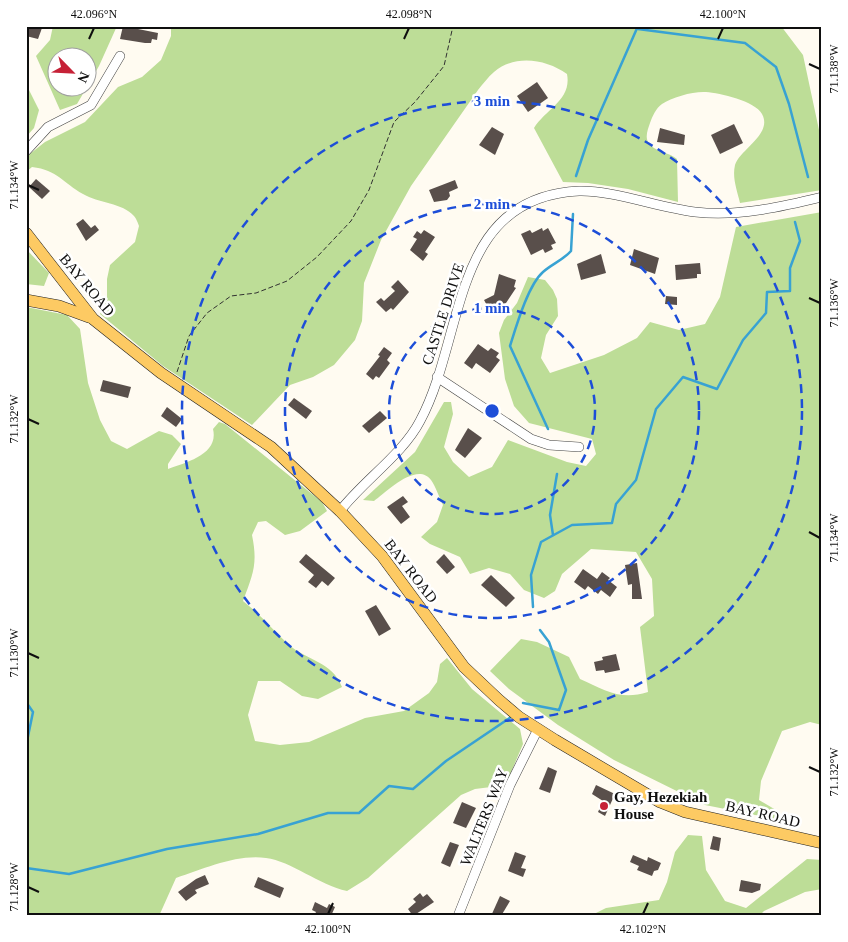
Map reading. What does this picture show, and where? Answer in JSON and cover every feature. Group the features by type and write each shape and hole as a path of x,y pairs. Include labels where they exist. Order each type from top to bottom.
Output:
{"main road":[{"name":"BAY ROAD","path":"26,233 93,319 173,381 270,447 340,511 382,556 464,667 499,700 538,729 673,808 822,843"},
{"path":"26,300 67,308 93,319"}],"street":[{"path":"26,151 48,127 91,105 120,56"},
{"name":"CASTLE DRIVE","path":"340,511 417,427 428,406 478,252 502,221 535,200 561,193 586,191 694,212 732,214 822,197"},
{"path":"437,377 531,438 549,445 578,447"},
{"name":"WALTERS WAY","path":"458,916 510,785 538,729"}],"path":[{"path":"173,381 189,336 208,313 231,296 256,293 287,281 317,257 351,221 369,190 394,122 415,102 444,66 453,26"}],"green space":[{"path":"53,26 117,26 98,68 98,48 48,48 48,83 36,56 50,40"},
{"path":"171,26 781,26 803,55 822,144 822,190 740,203 734,179 735,165 743,153 760,135 764,121 762,114 758,109 745,102 728,96 706,92 683,95 662,104 654,113 648,130 647,140 651,145 677,159 678,202 628,189 588,183 563,182 534,128 562,98 568,83 567,74 540,62 521,61 502,66 478,90 411,186 381,240 364,283 362,321 355,340 334,365 313,377 290,385 252,425 163,366 100,314 107,298 107,279 110,265 135,242 139,226 134,216 124,208 83,194 48,171 32,167 26,172 26,157 45,142 85,122 118,87 142,77 161,60 171,36"},
{"path":"26,84 39,110 34,128 26,137"},
{"path":"55,98 80,98 77,104 60,110"},
{"path":"822,212 822,725 810,722 782,731 761,781 759,800 776,810 781,820 705,805 614,760 558,725 509,689 490,671 521,639 537,642 569,657 580,679 605,690 621,695 648,692 640,627 654,616 652,579 636,552 591,549 562,574 555,591 544,598 524,590 510,574 489,568 470,574 460,557 430,544 421,537 437,522 443,505 433,483 425,475 418,474 402,480 374,501 363,500 415,452 444,402 451,402 453,414 444,447 453,462 469,477 492,467 508,440 567,462 586,466 596,454 592,439 529,423 514,406 505,379 499,333 504,320 517,303 528,277 545,280 557,299 558,316 546,335 541,358 550,373 604,355 637,338 650,322 679,330 705,324 720,297 736,227"},
{"path":"26,249 49,273 44,286 26,284"},
{"path":"26,307 67,315 80,329 88,383 100,420 111,441 127,449 159,431 172,435 181,444 168,464 168,469 192,460 206,451 214,438 213,429 219,422 225,424 322,502 327,511 300,531 285,535 266,521 258,522 252,535 255,554 254,569 243,601 295,650 326,666 338,678 342,687 318,699 302,696 280,681 258,681 248,715 255,741 280,745 309,742 365,718 404,711 429,693 437,682 440,664 447,658 472,689 520,729 523,744 509,777 499,786 475,789 461,795 368,878 347,891 326,884 276,860 255,857 220,863 176,878 159,916 26,916"},
{"path":"688,835 702,836 706,870 725,901 746,908 807,859 822,860 822,889 805,892 764,911 759,916 590,916 606,908 659,900 667,882 675,852"}],"building":[{"path":"26,26 42,28 38,39 26,36"},
{"path":"123,26 158,33 157,40 152,39 151,43 145,43 120,39"},
{"path":"537,82 548,98 528,112 517,96"},
{"path":"734,124 743,143 720,154 711,135"},
{"path":"492,127 504,134 495,155 479,145"},
{"path":"660,128 685,135 684,145 657,142"},
{"path":"36,179 50,191 42,199 29,187"},
{"path":"455,180 458,188 449,192 450,196 447,200 434,202 429,190"},
{"path":"83,219 91,228 95,225 99,230 86,241 76,224"},
{"path":"542,228 543,231 548,228 556,243 551,245 553,249 545,253 543,249 531,255 521,234 530,230 532,233"},
{"path":"424,230 435,237 425,252 428,254 423,261 410,250 417,239 413,237 417,231 421,234"},
{"path":"634,249 659,258 655,274 630,265"},
{"path":"601,254 606,273 581,280 577,264"},
{"path":"700,263 701,274 697,274 697,278 676,280 675,265"},
{"path":"499,274 516,280 514,287 516,288 506,303 490,311 484,300 494,295"},
{"path":"398,280 409,292 393,310 391,308 386,312 376,302 381,298 384,301 395,291 391,287"},
{"path":"666,296 677,297 677,305 665,304"},
{"path":"478,344 488,351 491,348 499,353 496,357 500,360 490,373 476,363 472,369 464,363"},
{"path":"384,347 392,353 387,360 390,363 379,378 376,376 373,380 366,374 380,356 378,355"},
{"path":"103,380 131,387 128,398 100,391"},
{"path":"294,398 312,411 306,419 288,405"},
{"path":"167,407 182,419 176,427 161,416"},
{"path":"380,411 387,418 369,433 362,426"},
{"path":"468,428 482,438 465,458 455,450"},
{"path":"403,496 408,502 402,506 410,517 401,524 387,507"},
{"path":"306,554 335,578 328,586 322,581 316,588 308,582 314,575 299,562"},
{"path":"444,554 455,567 447,574 436,562"},
{"path":"637,563 642,599 632,599 632,584 628,585 625,565"},
{"path":"583,569 597,579 602,572 610,578 608,580 617,587 610,597 601,590 598,594 588,586 585,590 574,582"},
{"path":"491,575 515,598 506,607 481,585"},
{"path":"376,605 391,629 379,636 365,611"},
{"path":"616,654 620,670 605,673 604,670 596,671 594,662 603,660 602,657"},
{"path":"548,767 557,771 550,793 539,789"},
{"name":"Gay, Hezekiah House","path":"596,785 615,794 605,816 598,812 603,801 592,794"},
{"path":"462,802 476,808 466,828 453,823"},
{"path":"713,836 721,838 719,851 710,849"},
{"path":"450,842 459,845 450,867 441,863"},
{"path":"515,852 526,856 521,868 526,869 523,877 508,871"},
{"path":"633,855 647,861 648,857 661,863 658,870 654,871 652,876 637,870 639,866 630,862"},
{"path":"205,875 209,884 195,890 197,893 186,901 178,892"},
{"path":"258,877 284,888 280,898 254,887"},
{"path":"741,880 761,884 760,890 752,893 739,891"},
{"path":"420,893 423,897 427,894 434,902 413,916 408,909 416,902 413,899"},
{"path":"500,896 510,901 501,916 491,916"},
{"path":"315,902 327,908 329,904 335,907 331,916 315,914 316,912 312,910"}],"waterway":[{"path":"576,176 588,140 638,26"},
{"path":"638,29 745,43 776,67 789,104 808,177"},
{"path":"548,429 510,346 532,286 546,269 571,251 573,214"},
{"path":"533,607 531,575 541,542 572,525 612,523 616,504 636,480 656,409 683,377 717,389 743,340 766,313 767,292 790,291 790,268 800,241 795,222"},
{"path":"553,535 550,515 557,474"},
{"path":"523,703 559,710 566,690 549,642 540,630"},
{"path":"26,702 33,712 26,746"},
{"path":"26,868 69,874 167,849 258,834 328,813 359,813 389,786 413,789 446,761 511,717"}],"place":[{"name":"Gay, Hezekiah House","path":"604,806"}]}
